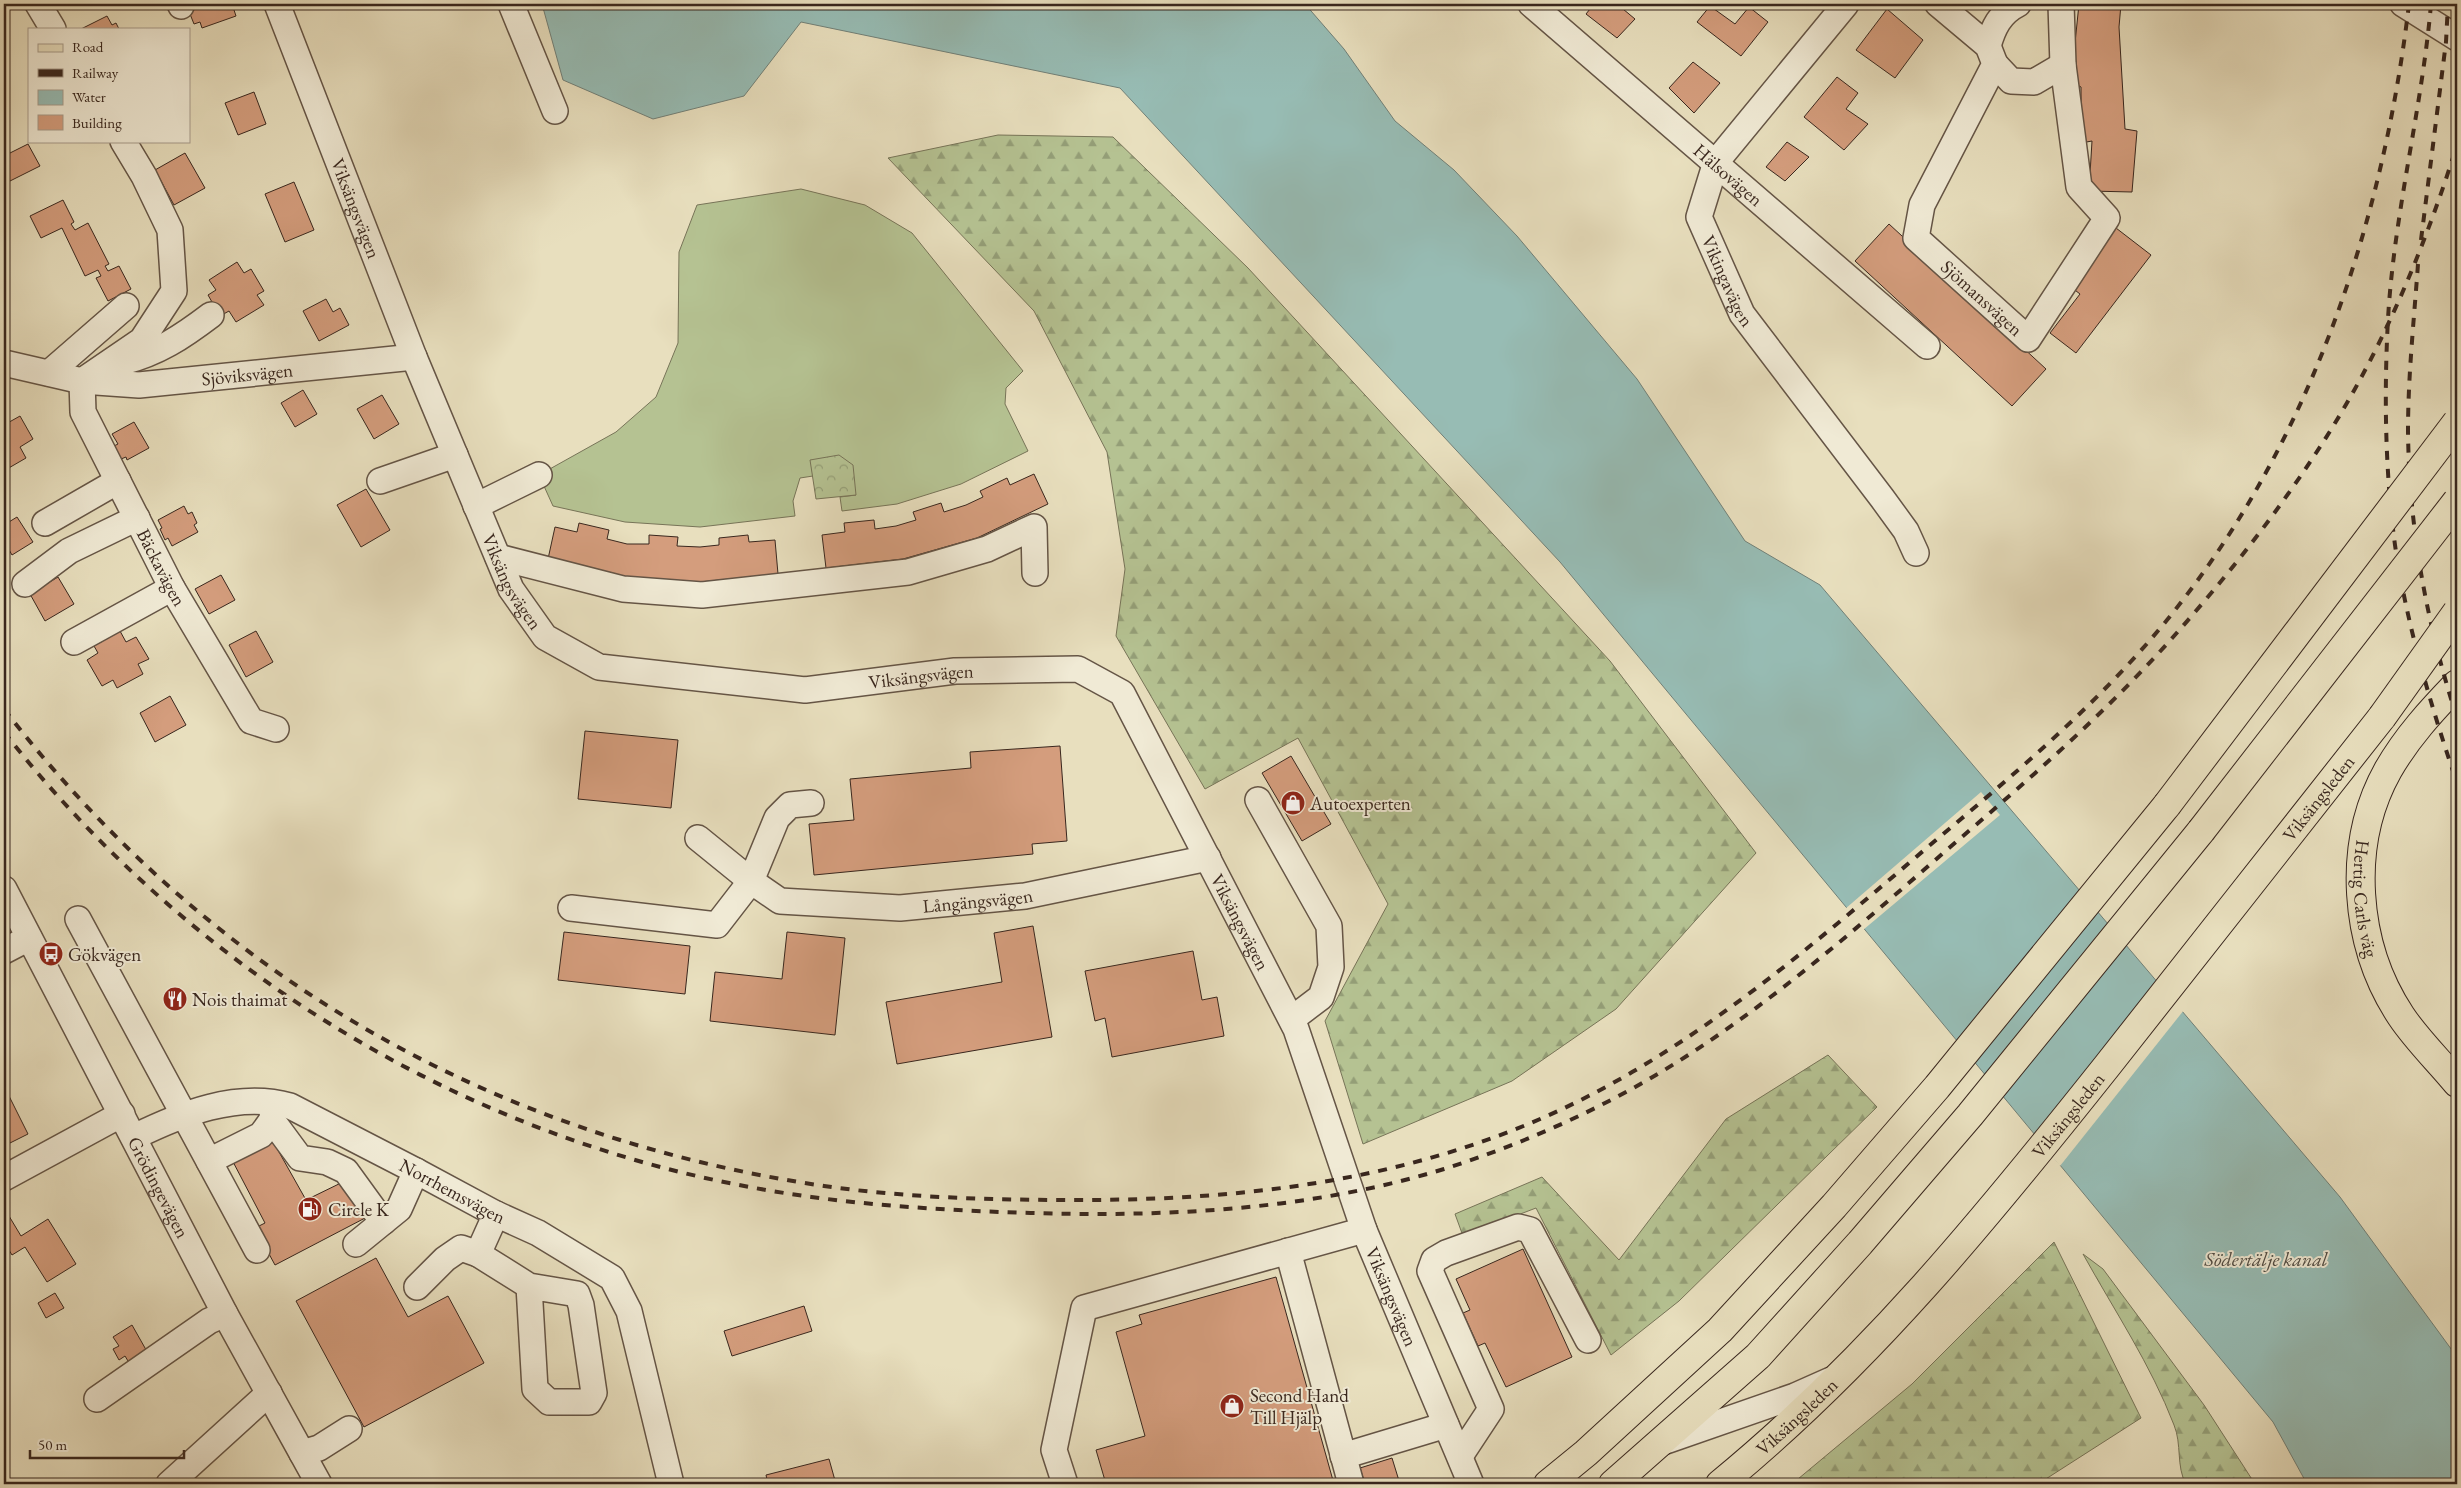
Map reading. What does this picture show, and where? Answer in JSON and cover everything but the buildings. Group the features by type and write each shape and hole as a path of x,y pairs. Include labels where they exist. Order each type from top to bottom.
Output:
{"main road":[{"path":"1548,1484 1586,1453 1720,1330 1834,1206 1937,1087 2161,812 2457,422"},
{"path":"1613,1484 1758,1356 1970,1115 2201,831 2457,501"},
{"path":"2382,717 2457,612"},
{"path":"2382,717 2457,636"},
{"name":"Hertig Carls väg","path":"2457,684 2418,724 2388,770 2366,823 2361,880 2365,936 2380,978 2401,1016 2457,1083"},
{"name":"Viksängsleden","path":"1720,1484 1757,1454 1841,1375 1903,1312 1970,1237 2382,717"}],"street":[{"path":"38,4 52,28"},
{"name":"Viksängsvägen","path":"277,4 414,357 511,589 545,637 599,667 805,690 955,671 1078,669 1122,693 1292,1020 1364,1230 1472,1484"},
{"path":"511,4 555,111"},
{"name":"Hälsovägen","path":"1530,4 1716,162 1927,346"},
{"name":"Vikingavägen","path":"1846,4 1716,162 1699,217 1742,314 1882,498 1906,531 1916,553"},
{"path":"1938,4 1991,55 2010,81 2034,82 2063,65"},
{"name":"Sjömansvägen","path":"2018,4 2011,7 1994,26 1991,55 1922,205 1916,238 2028,339 2107,218 2079,187 2063,65 2061,4"},
{"path":"2403,4 2457,38"},
{"path":"91,374 142,340 174,291 170,230 144,176 124,142"},
{"path":"49,373 126,306"},
{"path":"91,374 149,356 211,315"},
{"name":"Sjöviksvägen","path":"4,363 49,373 91,374 139,385 414,357"},
{"name":"Bäckavägen","path":"91,374 83,412 172,588 251,721 276,729"},
{"path":"380,481 455,455"},
{"path":"476,506 539,475"},
{"path":"45,522 118,481"},
{"path":"25,584 69,551 137,518"},
{"path":"498,557 623,589 702,595 908,572 987,549 1034,527 1035,574"},
{"path":"74,642 172,588"},
{"path":"1258,800 1329,926 1331,967 1321,997 1292,1020"},
{"path":"571,908 717,925 751,881 777,818 790,805 811,803"},
{"name":"Långängsvägen","path":"698,838 751,881 780,901 900,908 1025,896 1208,858"},
{"name":"Grödingevägen","path":"4,889 226,1314 319,1484"},
{"path":"78,919 257,1250"},
{"path":"4,951 29,938"},
{"name":"Norrhemsvägen","path":"134,1137 204,1108 226,1104 273,1111 290,1106 416,1170 496,1214 538,1233 612,1278 629,1311 671,1484"},
{"path":"209,1161 261,1135 273,1111"},
{"path":"273,1111 300,1158 327,1162 346,1171 383,1222"},
{"path":"4,1178 122,1114"},
{"path":"356,1244 399,1209 416,1170"},
{"path":"478,1254 496,1214"},
{"path":"1460,1456 1491,1409 1430,1271 1434,1260 1518,1227 1530,1230 1588,1340"},
{"path":"1065,1484 1054,1450 1084,1308 1364,1230"},
{"path":"417,1287 445,1259 461,1248 478,1254 530,1286 577,1294 581,1305 594,1393 589,1402 549,1402 535,1389 530,1286"},
{"path":"1288,1251 1351,1484"},
{"path":"97,1399 209,1321 226,1314"},
{"path":"1660,1443 1795,1396 1841,1375"},
{"path":"169,1484 269,1393"},
{"path":"1344,1456 1446,1426"},
{"path":"302,1452 319,1448 349,1429"}],"green space":[{"path":"998,135 1113,137 1248,268 1610,661 1756,853 1616,1009 1512,1081 1363,1144 1325,1021 1388,904 1298,738 1205,789 1116,636 1125,569 1107,452 1034,311 888,158"},
{"path":"801,189 865,205 912,233 1023,371 1006,388 1005,404 1028,451 961,484 897,504 842,511 840,497 856,495 811,460 813,476 800,478 793,501 795,516 700,527 625,522 553,506 539,475 616,432 656,397 678,343 679,252 697,205"},
{"path":"839,455 853,465 856,495 816,499 810,460"},
{"path":"1828,1055 1877,1107 1679,1301 1611,1355 1536,1208 1463,1236 1455,1214 1542,1177 1619,1260 1726,1119"},
{"path":"2054,1242 2141,1418 2038,1484 1792,1484 1912,1384"},
{"path":"2083,1254 2103,1269 2204,1405 2255,1484 2186,1484 2181,1470 2176,1432 2165,1403 2143,1359"}],"water":[{"name":"Södertälje kanal","path":"542,4 1305,4 1344,49 1395,121 1454,170 1517,236 1637,379 1745,541 1820,585 2340,1197 2457,1357 2457,1484 2307,1484 2273,1422 1560,562 1120,88 801,22 744,96 653,119 563,80"}],"pier":[{"path":"1981,792 2000,815 1863,930 1845,909"},
{"path":"2158,979 2184,1010 2060,1166 2034,1136"}],"railway":[{"path":"4,709 85,804 172,889 266,964 366,1029 473,1084 584,1128 702,1162 824,1186 919,1196 983,1199 1139,1199 1259,1191 1318,1183 1376,1172 1434,1157 1491,1139 1547,1116 1601,1090 1652,1060 1751,992 1845,917 2027,762 2086,708 2167,620 2217,553 2261,481 2299,407 2332,329 2358,250 2380,169 2397,86 2409,4"},
{"path":"2431,4 2427,43 2391,279 2387,347 2386,432 2389,489 2395,545 2406,606 2429,695 2457,783"},
{"path":"2421,240 2446,42 2448,4"},
{"path":"4,732 76,816 155,893 240,963 331,1025 427,1078 527,1123 632,1159 739,1185 811,1197 921,1208 1031,1213 1135,1214 1239,1208 1342,1194 1393,1183 1471,1160 1553,1128 1631,1089 1695,1050 1771,997 1879,909 2065,746 2121,692 2212,593 2300,477 2339,417 2379,342 2414,265 2457,145"},
{"path":"2418,264 2408,410 2412,504 2416,540 2429,612 2446,683 2457,718"}],"place":[{"name":"Autoexperten","path":"1293,803"},
{"name":"Gökvägen","path":"51,954"},
{"name":"Nois thaimat","path":"175,999"},
{"name":"Circle K","path":"310,1209"},
{"name":"Second Hand Till Hjälp","path":"1232,1406"}]}
